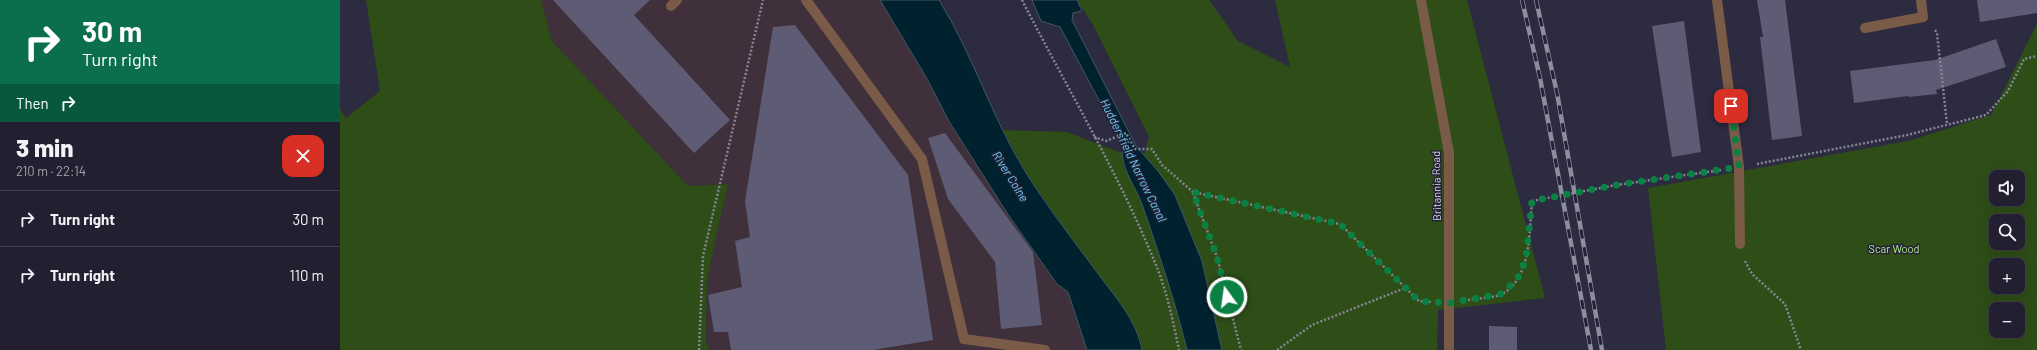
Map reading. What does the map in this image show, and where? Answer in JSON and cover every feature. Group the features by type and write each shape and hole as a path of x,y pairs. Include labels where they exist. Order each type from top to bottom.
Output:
{"street":[{"path":"806,0 922,160 964,339 1043,350"},
{"name":"Britannia Road","path":"1421,0 1449,153 1449,350"},
{"path":"1717,0 1739,167 1740,244"},
{"path":"1864,28 1923,17 1921,0"}],"path":[{"path":"699,350 703,256 762,0"},
{"path":"1022,0 1125,195 1157,266 1170,306 1179,350"},
{"path":"1923,17 1937,33 1947,124"},
{"path":"1193,192 1340,224 1419,301 1449,303 1501,294 1517,280 1526,259 1532,201 1616,185 1739,167 1907,135 1986,115 2008,91 2024,59 2037,56"},
{"path":"1094,137 1106,141 1126,133 1134,149 1152,149 1162,165 1193,192 1217,257 1241,350"},
{"path":"1740,244 1740,251 1752,274 1785,304 1801,350"},
{"path":"1277,350 1312,325 1405,288"}],"shaded area":[{"path":"541,0 880,0 926,77 950,123 1009,216 1057,284 1068,292 1087,350 709,350 706,341 707,279 728,184 688,186 552,41"}],"green space":[{"path":"366,0 541,0 552,41 688,186 728,184 707,279 706,341 709,350 340,350 340,109 346,118 380,91"},
{"path":"1077,0 1209,0 1238,41 1290,67 1275,0 1467,0 1545,298 1438,310 1437,350 1142,350 1140,338 1026,173 1003,130 1067,132 1122,153 1124,169 1145,152 1149,137 1093,25"},
{"name":"Scar Wood","path":"2037,24 2037,350 1666,350 1648,188 1908,141 1991,115"}],"water":[{"name":"River Colne","path":"880,0 939,0 962,42 1003,130 1026,173 1052,212 1125,310 1136,329 1142,350 1087,350 1068,292 1057,284 1009,216 950,123 926,77"},
{"name":"Huddersfield Narrow Canal","path":"1032,0 1077,0 1082,11 1073,13 1072,20 1136,146 1158,171 1175,195 1202,261 1222,350 1187,350 1161,260 1140,200 1123,161 1122,153 1125,149 1060,27 1041,21"}],"building":[{"path":"553,0 650,0 634,15 730,120 694,153"},
{"path":"1757,0 1785,0 1802,136 1772,140 1760,37 1763,37"},
{"path":"1977,0 2037,0 2037,13 1980,22"},
{"path":"1684,21 1701,152 1672,157 1652,26"},
{"path":"795,25 908,175 933,340 873,350 731,350 728,332 714,332 708,295 742,287 735,241 750,237 745,201 773,27"},
{"path":"1996,39 2006,67 1936,90 1937,94 1854,103 1850,71 1935,60"},
{"path":"945,133 1033,252 1042,325 1001,329 995,262 948,199 928,138"},
{"path":"1489,326 1517,327 1517,350 1489,350"}],"railway":[{"path":"1522,0 1540,78 1591,350"},
{"path":"1536,0 1557,93 1602,350"}],"route":[{"path":"1227,297 1217,257 1193,192 1340,224 1419,301 1449,303 1501,294 1517,280 1526,259 1532,201 1616,185 1739,167 1731,106"}]}
